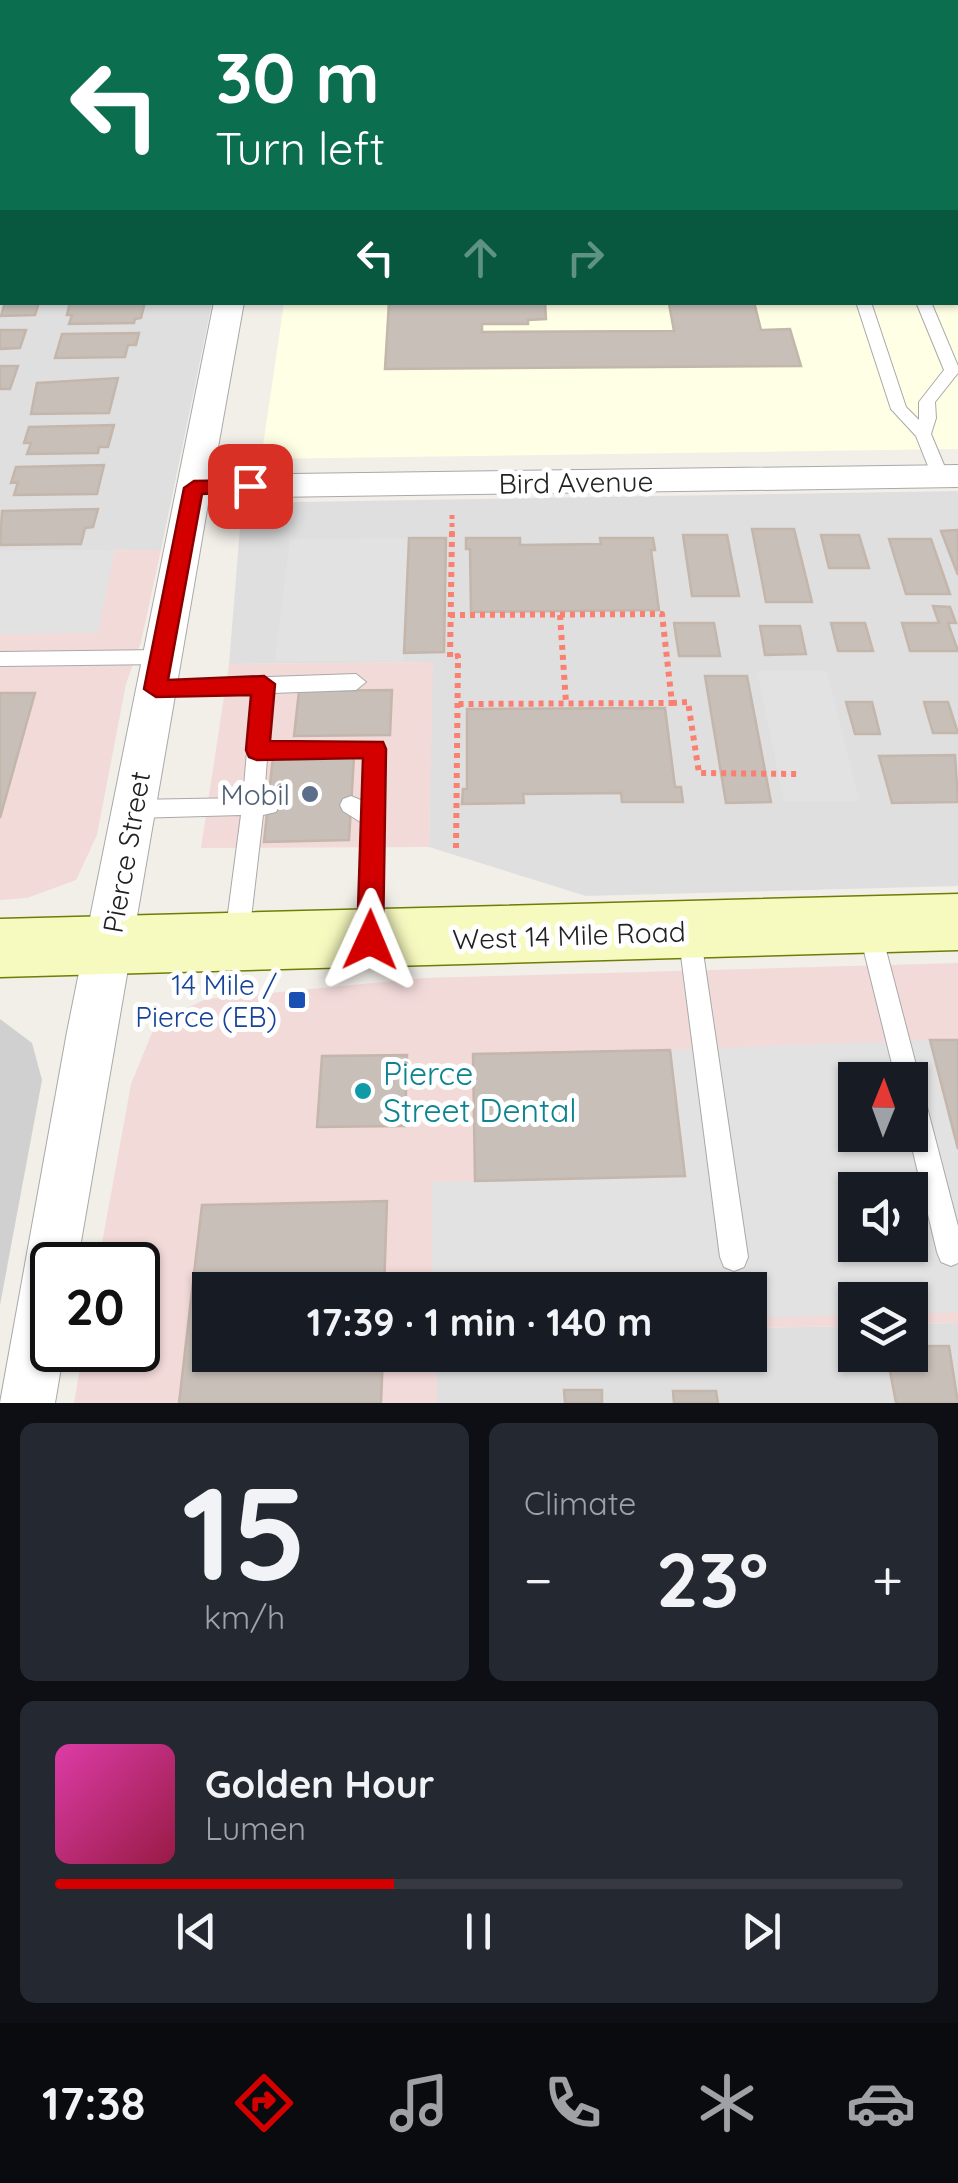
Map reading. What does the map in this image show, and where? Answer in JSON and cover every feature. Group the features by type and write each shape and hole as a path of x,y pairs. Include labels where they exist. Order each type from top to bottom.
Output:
{"main road":[{"name":"West 14 Mile Road","path":"0,948 958,922"}],"street":[{"name":"Pierce Street","path":"26,1403 229,305"},
{"name":"Bird Avenue","path":"194,488 949,476"}],"lane":[{"path":"864,305 899,409 923,434 949,476"},
{"path":"923,434 927,402 934,388 952,370 924,305"},
{"path":"934,388 958,392"},
{"path":"0,659 159,673 218,690 264,684 356,682"},
{"path":"236,942 260,805 257,750 264,684"},
{"path":"257,750 375,749 370,940"},
{"path":"351,804 373,819"},
{"path":"133,809 260,805"},
{"path":"868,925 903,1062"},
{"path":"689,932 734,1257"},
{"path":"926,1152 951,1252"}],"path":[{"path":"452,507 450,657 458,656 456,850"},
{"path":"450,615 662,614 672,702"},
{"path":"560,615 566,703"},
{"path":"457,704 688,702 699,774 796,774"}],"shaded area":[{"path":"0,305 212,305 161,550 0,551"},
{"path":"284,305 958,305 958,449 261,459"},
{"path":"958,491 958,886 586,896 429,847 432,662 229,664 242,503"},
{"path":"409,538 404,661 275,661 290,539"},
{"path":"115,550 98,633 0,634 0,551"},
{"path":"161,550 141,642 126,684 97,835 76,880 27,898 0,900 0,551"},
{"path":"433,662 429,847 201,848 229,664"},
{"path":"757,671 827,671 859,801 784,801"},
{"path":"958,963 958,1323 928,1324 928,1282 838,1282 838,1326 767,1328 767,1272 192,1272 192,1372 437,1372 437,1403 74,1403 79,1372 160,1372 160,1242 102,1242 131,1084 156,1023 206,999 424,978"},
{"path":"0,1019 32,1043 42,1080 0,1305"},
{"path":"930,1040 958,1149 958,1312 928,1313 928,1282 838,1282 838,1315 767,1318 767,1272 432,1272 432,1182 685,1176 670,1050"},
{"path":"958,1323 958,1403 437,1403 437,1372 767,1372 767,1328 838,1326 838,1372 928,1372 928,1324"}],"building":[{"path":"4,305 38,305 35,315 1,316"},
{"path":"69,305 144,305 141,318 134,323 69,324 72,315 67,315"},
{"path":"389,305 545,305 546,319 528,320 528,324 482,324 482,332 674,331 669,305 755,305 761,330 790,329 801,366 385,369"},
{"path":"0,330 26,330 20,348 0,349"},
{"path":"139,333 136,345 128,345 125,357 55,358 62,334"},
{"path":"0,366 18,366 10,389 0,389"},
{"path":"118,378 109,413 31,414 37,383"},
{"path":"114,425 108,447 99,447 98,453 27,454 31,443 24,443 29,427"},
{"path":"104,465 97,494 14,495 18,482 11,483 16,467"},
{"path":"98,509 93,527 85,528 81,544 0,545 2,511"},
{"path":"752,529 794,529 812,602 766,602"},
{"path":"958,530 958,575 941,531"},
{"path":"683,535 727,535 739,596 692,596"},
{"path":"821,535 859,535 869,568 829,568"},
{"path":"409,538 446,538 444,652 404,653"},
{"path":"466,538 520,538 520,545 601,544 600,538 653,538 659,610 471,612 470,549 466,549"},
{"path":"889,539 931,539 950,594 906,594"},
{"path":"933,606 950,607 956,623 948,623 958,651 910,651 902,623 939,623"},
{"path":"674,623 714,623 720,656 679,656"},
{"path":"831,623 865,623 873,651 838,651"},
{"path":"760,626 800,626 806,654 765,655"},
{"path":"705,676 747,676 771,802 726,803"},
{"path":"392,690 390,735 294,736 299,691"},
{"path":"0,693 35,693 0,818"},
{"path":"846,702 872,702 880,734 855,734"},
{"path":"924,702 948,702 958,733 933,733"},
{"path":"665,708 675,787 681,787 683,802 622,802 621,793 523,794 524,803 462,804 463,789 467,789 467,709"},
{"path":"955,755 958,802 892,803 879,756"},
{"path":"273,756 354,756 349,840 264,842"},
{"path":"930,1040 958,1040 958,1149"},
{"path":"670,1050 685,1176 475,1181 473,1054"},
{"name":"Pierce Street Dental","path":"407,1055 405,1126 317,1127 322,1056"},
{"path":"387,1201 385,1272 194,1272 202,1205"},
{"path":"192,1291 192,1372 382,1372 381,1403 179,1403"},
{"path":"928,1346 949,1346 958,1403 896,1403 890,1372 928,1372"},
{"path":"564,1390 602,1390 602,1403 565,1403"},
{"path":"673,1391 716,1391 718,1403 674,1403"}],"place":[{"name":"Mobil","path":"310,794"},
{"name":"14 Mile / Pierce (EB)","path":"297,1000"},
{"name":"Pierce Street Dental","path":"363,1091"}],"route":[{"path":"250,486 194,488 156,689 218,690 264,684 257,750 375,749 370,940"}]}
